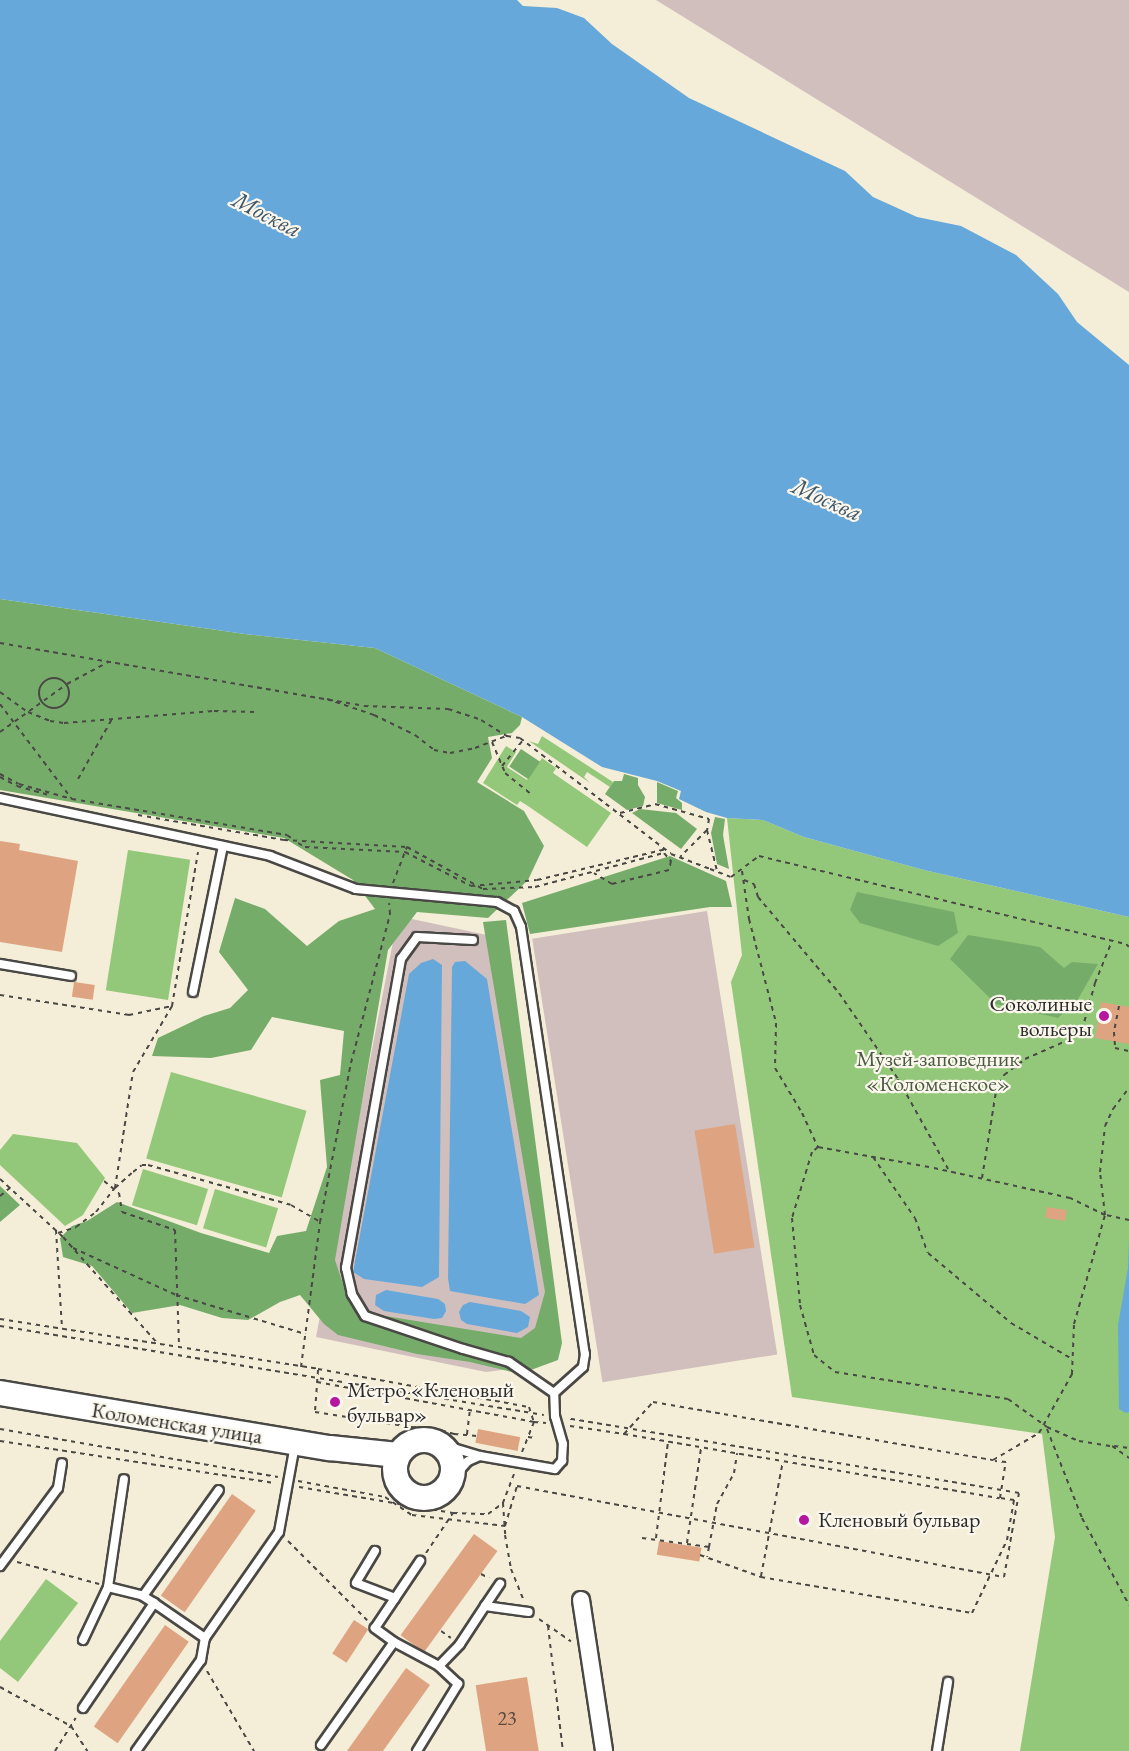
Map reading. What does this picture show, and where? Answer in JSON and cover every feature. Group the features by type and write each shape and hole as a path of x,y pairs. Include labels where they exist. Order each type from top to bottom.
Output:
{"street":[{"name":"Коломенская улица","path":"0,1393 354,1451 397,1466 405,1492 422,1499 440,1494 451,1480"},
{"path":"397,1466 413,1442 425,1440 437,1443 447,1451 452,1462 451,1480"},
{"path":"581,1600 604,1751"}],"lane":[{"path":"0,798 270,856 356,889 388,894 497,902 507,905 519,918 585,1354 583,1368 554,1394"},
{"path":"193,992 223,846"},
{"path":"473,940 417,937 401,959 346,1268 352,1294 365,1316 463,1350 509,1362 554,1394"},
{"path":"0,964 71,976"},
{"path":"437,1443 480,1456 555,1469 561,1461 563,1444 556,1420 554,1394"},
{"path":"136,1751 201,1660 205,1638 279,1532 295,1442"},
{"path":"451,1480 468,1461 480,1456"},
{"path":"0,1566 58,1488 62,1462"},
{"path":"83,1640 108,1587 124,1479"},
{"path":"143,1596 219,1490"},
{"path":"375,1551 356,1583 395,1598"},
{"path":"417,1751 458,1684 439,1666 394,1642 375,1628 420,1561"},
{"path":"439,1666 460,1644 500,1584"},
{"path":"108,1587 143,1596 205,1638"},
{"path":"83,1708 154,1603"},
{"path":"485,1606 529,1612"},
{"path":"321,1745 394,1642"},
{"path":"937,1751 948,1682"}],"path":[{"path":"0,644 324,697 364,706 448,709 481,720 507,736 523,740 666,849 717,872 732,877 759,856 1129,947"},
{"path":"0,732 67,684 109,662"},
{"path":"57,678 67,684 69,697 64,705 55,709 42,702 39,692 46,680 57,678"},
{"path":"0,692 27,712 50,721 64,723 214,711 255,712"},
{"path":"324,697 405,730 434,750 450,753 507,736"},
{"path":"0,704 74,803"},
{"path":"78,779 112,719"},
{"path":"502,766 523,740"},
{"path":"492,742 505,773 531,794"},
{"path":"0,776 19,784 72,799 286,836 305,847 405,852 471,886 537,880 666,849"},
{"path":"0,776 17,786 74,803 202,826 296,841 407,847 483,889 535,887 664,853 671,861 669,870 612,884 594,873"},
{"path":"619,814 655,804 708,819 708,830 717,872"},
{"path":"115,1188 133,1072 172,1006 202,826"},
{"path":"680,857 708,830"},
{"path":"301,1367 320,1222 351,1063 390,914 388,894 407,847"},
{"path":"742,871 749,919 776,1023 775,1068 802,1113 818,1147"},
{"path":"744,880 754,884 758,897 839,993 898,1079 949,1171"},
{"path":"982,1178 996,1092 1004,1075 1025,1059 1066,1041 1082,1030 1095,983 1112,941"},
{"path":"0,995 129,1015 172,1006"},
{"path":"1119,1006 1114,1032 1115,1048 1129,1051"},
{"path":"993,1460 1045,1426 1072,1374 1074,1324 1105,1215 1100,1172 1106,1126 1113,1109 1129,1088"},
{"path":"818,1147 949,1171 1070,1198 1105,1215 1129,1220"},
{"path":"818,1147 812,1152 792,1218 800,1305 814,1355 834,1372 1008,1399 1045,1426 1079,1441 1129,1448"},
{"path":"873,1157 915,1218 928,1252 1011,1323 1072,1359"},
{"path":"57,1231 76,1227 96,1212 115,1188 141,1165 291,1204 320,1222"},
{"path":"0,1179 57,1231 157,1343"},
{"path":"104,1180 119,1193 122,1212 175,1230 179,1347"},
{"path":"0,1196 10,1188"},
{"path":"57,1231 62,1329"},
{"path":"73,1248 176,1295 305,1334"},
{"path":"0,1319 318,1369 529,1407 534,1422 528,1437 535,1438"},
{"path":"0,1326 317,1380 530,1412 556,1420 624,1434 1014,1500 1007,1540 972,1613 761,1577 700,1555"},
{"path":"318,1369 315,1412 477,1436"},
{"path":"317,1380 534,1422 556,1420 630,1427 1019,1493 1004,1578 517,1486 505,1526"},
{"path":"624,1434 654,1402 1006,1462 1000,1498"},
{"path":"467,1434 470,1410"},
{"path":"1045,1426 1082,1518 1129,1605"},
{"path":"0,1429 453,1514 488,1514 503,1503 511,1569 529,1612 574,1643"},
{"path":"0,1441 385,1497 412,1515 505,1526"},
{"path":"656,1538 668,1441"},
{"path":"1112,1446 1129,1458"},
{"path":"687,1543 701,1447"},
{"path":"707,1557 717,1504 734,1473 737,1453"},
{"path":"761,1577 783,1461"},
{"path":"420,1561 453,1514"},
{"path":"279,1532 375,1628"},
{"path":"642,1538 656,1538 709,1547"},
{"path":"6,1559 108,1587"},
{"path":"548,1624 563,1751"},
{"path":"201,1660 254,1751"},
{"path":"0,1687 71,1726 87,1751"},
{"path":"55,1751 83,1708"}],"shaded area":[{"path":"656,0 1129,0 1129,292"},
{"path":"707,911 777,1354 602,1382 532,939"},
{"path":"398,916 501,938 558,1343 519,1368 486,1372 316,1337"}],"green space":[{"path":"0,599 245,634 375,648 522,717 520,725 512,733 488,737 492,758 477,782 524,811 544,846 528,880 488,918 417,912 388,950 335,1260 347,1296 373,1314 521,1338 535,1328 545,1292 483,922 506,920 562,1343 558,1360 520,1374 470,1362 417,1354 338,1335 324,1324 300,1295 280,1302 248,1320 222,1318 180,1305 132,1313 92,1266 63,1257 60,1238 72,1226 87,1221 117,1202 201,1233 269,1253 277,1236 306,1231 327,1167 320,1080 340,1075 344,1031 272,1017 251,1050 211,1058 152,1056 158,1038 204,1016 230,1008 248,990 219,952 235,898 265,909 307,946 339,921 375,909 353,880 284,838 0,790"},
{"path":"542,736 613,782 610,787 587,772 584,777 590,783 529,741 538,744"},
{"path":"506,746 516,752 507,767 527,780 542,758 556,768 553,773 611,813 587,847 520,801 517,805 483,783"},
{"path":"521,749 540,762 528,779 509,766"},
{"path":"624,774 638,778 638,785 645,797 643,806 627,810 605,794 614,781 622,781"},
{"path":"657,782 678,791 676,798 682,803 682,810 657,803"},
{"path":"640,809 676,813 697,829 681,849 632,813"},
{"path":"715,817 725,819 723,835 729,869 717,864 711,833"},
{"name":"Музей-заповедник «Коломенское»","path":"727,818 763,820 804,837 924,870 1129,917 1129,1751 1020,1751 1055,1537 1042,1434 792,1397 731,982 742,955"},
{"path":"128,850 190,860 168,1000 106,990"},
{"path":"670,856 726,881 732,907 710,907 530,934 522,903"},
{"path":"857,892 954,912 958,933 938,946 860,923 850,910"},
{"path":"968,935 1040,947 1064,968 1072,962 1098,964 1077,1001 1058,1018 996,1004 950,959"},
{"path":"171,1072 307,1111 282,1197 146,1159"},
{"path":"13,1134 77,1143 105,1178 83,1215 65,1226 0,1165 0,1150"},
{"path":"143,1169 208,1189 197,1225 132,1205"},
{"path":"0,1186 20,1205 0,1222"},
{"path":"215,1189 278,1208 266,1248 203,1228"},
{"path":"46,1579 78,1603 18,1682 0,1668 0,1641"}],"water":[{"name":"Москва","path":"0,0 517,0 523,6 557,8 584,18 612,44 689,98 845,171 873,197 917,217 961,226 1016,255 1058,294 1077,322 1129,365 1129,917 924,870 804,837 763,820 727,818 706,812 679,799 681,791 657,781 602,767 522,717 375,648 245,634 0,599"},
{"path":"433,959 442,965 439,1277 422,1287 364,1279 353,1272 409,974 421,963"},
{"path":"465,961 487,979 539,1295 525,1304 450,1291 448,1278 452,967 455,962"},
{"path":"1129,1238 1129,1412 1126,1413 1119,1409 1118,1325 1128,1268"},
{"path":"386,1290 438,1299 445,1304 446,1311 442,1318 434,1319 384,1311 375,1305 376,1295"},
{"path":"470,1302 521,1311 530,1317 528,1327 517,1333 467,1324 461,1320 459,1312 463,1305"}],"building":[{"path":"0,841 20,844 19,850 78,861 62,952 0,942"},
{"path":"74,982 95,985 93,1000 72,997"},
{"path":"1101,1002 1129,1007 1129,1044 1095,1038"},
{"path":"735,1124 755,1247 714,1254 695,1130"},
{"path":"1047,1207 1067,1210 1065,1221 1045,1218"},
{"path":"478,1429 520,1437 518,1451 475,1443"},
{"path":"232,1494 256,1511 185,1612 161,1596"},
{"path":"474,1534 497,1551 424,1652 401,1635"},
{"path":"659,1541 701,1548 699,1562 657,1555"},
{"path":"354,1620 368,1629 346,1663 332,1654"},
{"path":"165,1625 189,1642 118,1743 94,1727"},
{"path":"406,1668 430,1685 383,1751 347,1751"},
{"path":"527,1677 539,1751 486,1751 476,1685"}],"place":[{"name":"Соколиные вольеры","path":"1104,1016"},
{"name":"Метро «Кленовый бульвар»","path":"335,1402"},
{"name":"Кленовый бульвар","path":"804,1520"}]}
